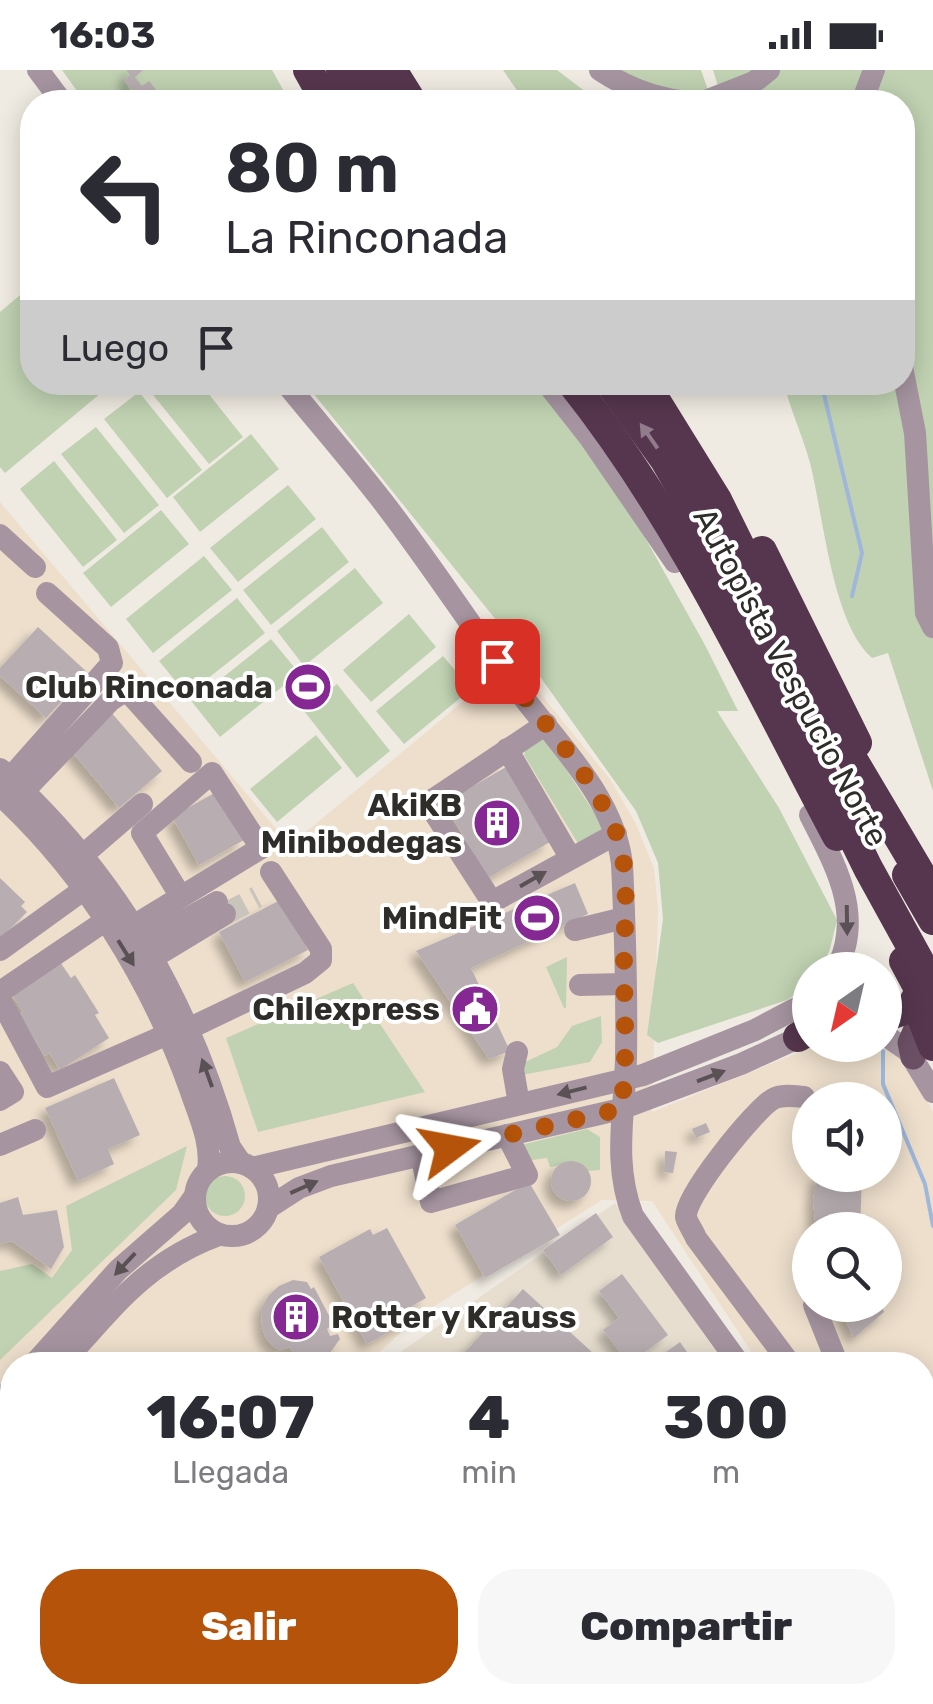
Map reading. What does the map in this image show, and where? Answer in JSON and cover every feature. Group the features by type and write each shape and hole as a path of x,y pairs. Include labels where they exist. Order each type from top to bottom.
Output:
{"highway":[{"name":"Autopista Vespucio Norte","path":"581,395 637,472 683,547 896,946 909,1020"},
{"path":"618,395 684,493 860,851 933,986"},
{"name":"Autopista Vespucio Norte","path":"656,395 717,500 833,738 933,920"},
{"path":"658,395 706,456 760,547 898,821"},
{"path":"684,493 743,573 933,895"}],"street":[{"path":"600,70 639,90"},
{"path":"734,90 754,82 769,70"},
{"path":"296,395 387,508 546,724 590,787 616,834 622,864 624,918 623,1190 633,1216 731,1352"},
{"path":"556,395 617,475 692,587 734,663 843,886 849,917 844,952"},
{"path":"908,395 915,433 926,613 933,627"},
{"path":"0,534 35,567"},
{"path":"9,783 112,664 108,648 46,593"},
{"path":"9,783 123,692 130,694 191,762"},
{"path":"546,724 428,803 492,902 616,834"},
{"path":"507,749 570,857"},
{"path":"145,941 182,897 261,848 212,774 142,833 182,897"},
{"path":"9,783 84,854 145,941 179,1031 210,1153 208,1170"},
{"path":"9,783 207,1068 230,1147 266,1184 268,1208"},
{"path":"84,854 142,804"},
{"path":"105,921 0,995 48,1087 179,1031 304,972 321,960 321,950 272,872"},
{"path":"0,950 83,890"},
{"path":"145,941 221,908"},
{"path":"575,930 624,918"},
{"path":"580,985 624,984"},
{"path":"909,1020 933,1092"},
{"path":"45,1352 118,1270 182,1214 194,1197 200,1178 224,1163 247,1166 518,1104 625,1079 792,1031"},
{"path":"73,1352 150,1270 192,1244 219,1235 241,1236 251,1232 260,1225 268,1208 318,1180 621,1109 741,1064 792,1034"},
{"path":"517,1052 513,1069 518,1104"},
{"path":"0,1072 13,1092 0,1100"},
{"path":"781,1352 696,1238 686,1216 689,1200 704,1176 758,1112 774,1098 792,1097"},
{"path":"0,1145 35,1130"},
{"path":"421,1154 431,1202 527,1175 507,1135"},
{"path":"194,1197 200,1220 219,1235"},
{"path":"821,1322 833,1352"}],"shaded area":[{"path":"0,502 290,845 513,660 610,779 636,824 654,868 658,909 652,1112 792,1055 792,1062 902,1062 914,1076 933,1112 933,1352 751,1352 652,1201 602,1200 419,1316 379,1352 0,1352"},
{"path":"615,1203 716,1352 401,1352"}],"green space":[{"path":"62,70 272,70 283,90 76,90"},
{"path":"503,70 557,70 583,90 517,90"},
{"path":"615,70 701,70 708,90 666,90"},
{"path":"713,70 933,70 933,791 888,653 872,658 847,620 831,568 810,463 788,395 915,395 915,90 719,90"},
{"path":"20,295 20,395 99,395 5,473 0,467 0,312"},
{"path":"135,395 141,395 202,470 167,498 104,419"},
{"path":"153,395 210,395 243,437 209,464"},
{"path":"315,395 546,395 619,491 705,645 738,711 717,711 779,808 837,920 829,952 792,952 792,997 658,1043 647,1035 663,919 658,863 636,811 526,657"},
{"path":"96,427 159,505 124,533 61,454"},
{"path":"251,434 279,469 200,532 173,497"},
{"path":"54,461 117,540 83,567 20,489"},
{"path":"288,485 316,519 238,582 210,548"},
{"path":"161,510 189,544 111,607 83,573"},
{"path":"322,527 349,562 271,625 243,590"},
{"path":"204,556 232,590 153,653 126,619"},
{"path":"355,568 383,603 304,666 277,631"},
{"path":"237,598 265,633 187,695 159,661"},
{"path":"409,614 436,647 371,702 343,670"},
{"path":"271,639 299,673 220,737 192,702"},
{"path":"443,656 471,689 404,744 376,711"},
{"path":"337,684 390,751 357,778 304,711"},
{"path":"316,735 342,768 277,822 250,789"},
{"path":"545,737 606,831 579,845 524,755 526,749"},
{"path":"567,957 566,1008 564,1008 546,967"},
{"path":"353,983 425,1092 258,1132 226,1038"},
{"path":"601,1016 602,1042 590,1062 522,1075 523,1063 557,1047 572,1026"},
{"path":"587,1129 600,1137 600,1170 588,1171 574,1162 550,1167 547,1158 525,1161 517,1146"},
{"path":"187,1146 176,1190 8,1352 0,1352 0,1271 32,1264 52,1278 72,1250 66,1206"},
{"path":"225,1176 239,1182 245,1196 239,1210 225,1216 211,1210 205,1196 211,1182"}],"building":[{"path":"126,70 143,70 135,77 142,86 149,81 156,90 130,90 124,80 130,75"},
{"path":"38,627 88,673 46,718 0,676 0,668"},
{"path":"110,711 162,771 119,808 68,747"},
{"name":"AkiKB Minibodegas","path":"506,767 550,842 488,878 444,803"},
{"path":"216,792 244,840 199,865 172,817"},
{"path":"0,878 25,902 21,906 27,912 0,939"},
{"path":"575,883 588,914 471,968 510,1051 489,1059 416,951"},
{"path":"282,899 308,950 245,982 219,932"},
{"path":"60,962 71,978 75,975 99,1013 95,1015 109,1038 60,1070 49,1053 45,1056 19,1015 23,1012 11,993"},
{"path":"114,1078 140,1135 108,1149 114,1164 78,1181 45,1108"},
{"path":"706,1123 710,1132 696,1138 692,1129"},
{"path":"665,1151 677,1152 673,1173 664,1172"},
{"path":"571,1161 585,1167 591,1181 585,1195 571,1201 557,1195 551,1181 557,1167"},
{"path":"529,1182 560,1235 485,1278 455,1225"},
{"path":"814,1192 861,1192 861,1212 814,1212"},
{"path":"18,1197 23,1215 57,1210 64,1247 51,1269 12,1241 0,1244 0,1203"},
{"path":"596,1213 613,1237 561,1275 543,1250"},
{"path":"387,1228 426,1298 412,1306 418,1316 367,1344 319,1257 370,1229 373,1235"},
{"path":"622,1274 668,1335 645,1352 620,1352 603,1330 619,1318 599,1291"},
{"name":"Rotter y Krauss","path":"293,1280 314,1287 334,1325 327,1329 330,1336 338,1334 340,1339 331,1352 292,1352 290,1347 280,1350 265,1337 261,1309 279,1286"},
{"path":"523,1289 592,1352 465,1352"},
{"path":"846,1322 872,1322 854,1338"},
{"path":"680,1342 687,1352 666,1352"}],"waterway":[{"path":"824,395 862,553 852,596"},
{"path":"883,1062 883,1084 925,1184 933,1226"}],"tunnel":[{"path":"225,914 257,897"}],"place":[{"name":"Club Rinconada","path":"308,687"},
{"name":"AkiKB Minibodegas","path":"497,823"},
{"name":"MindFit","path":"537,918"},
{"name":"Chilexpress","path":"475,1009"},
{"name":"Rotter y Krauss","path":"296,1317"}],"route":[{"path":"450,1148 621,1109 625,1079 620,845 607,813 574,762 497,661"}]}
